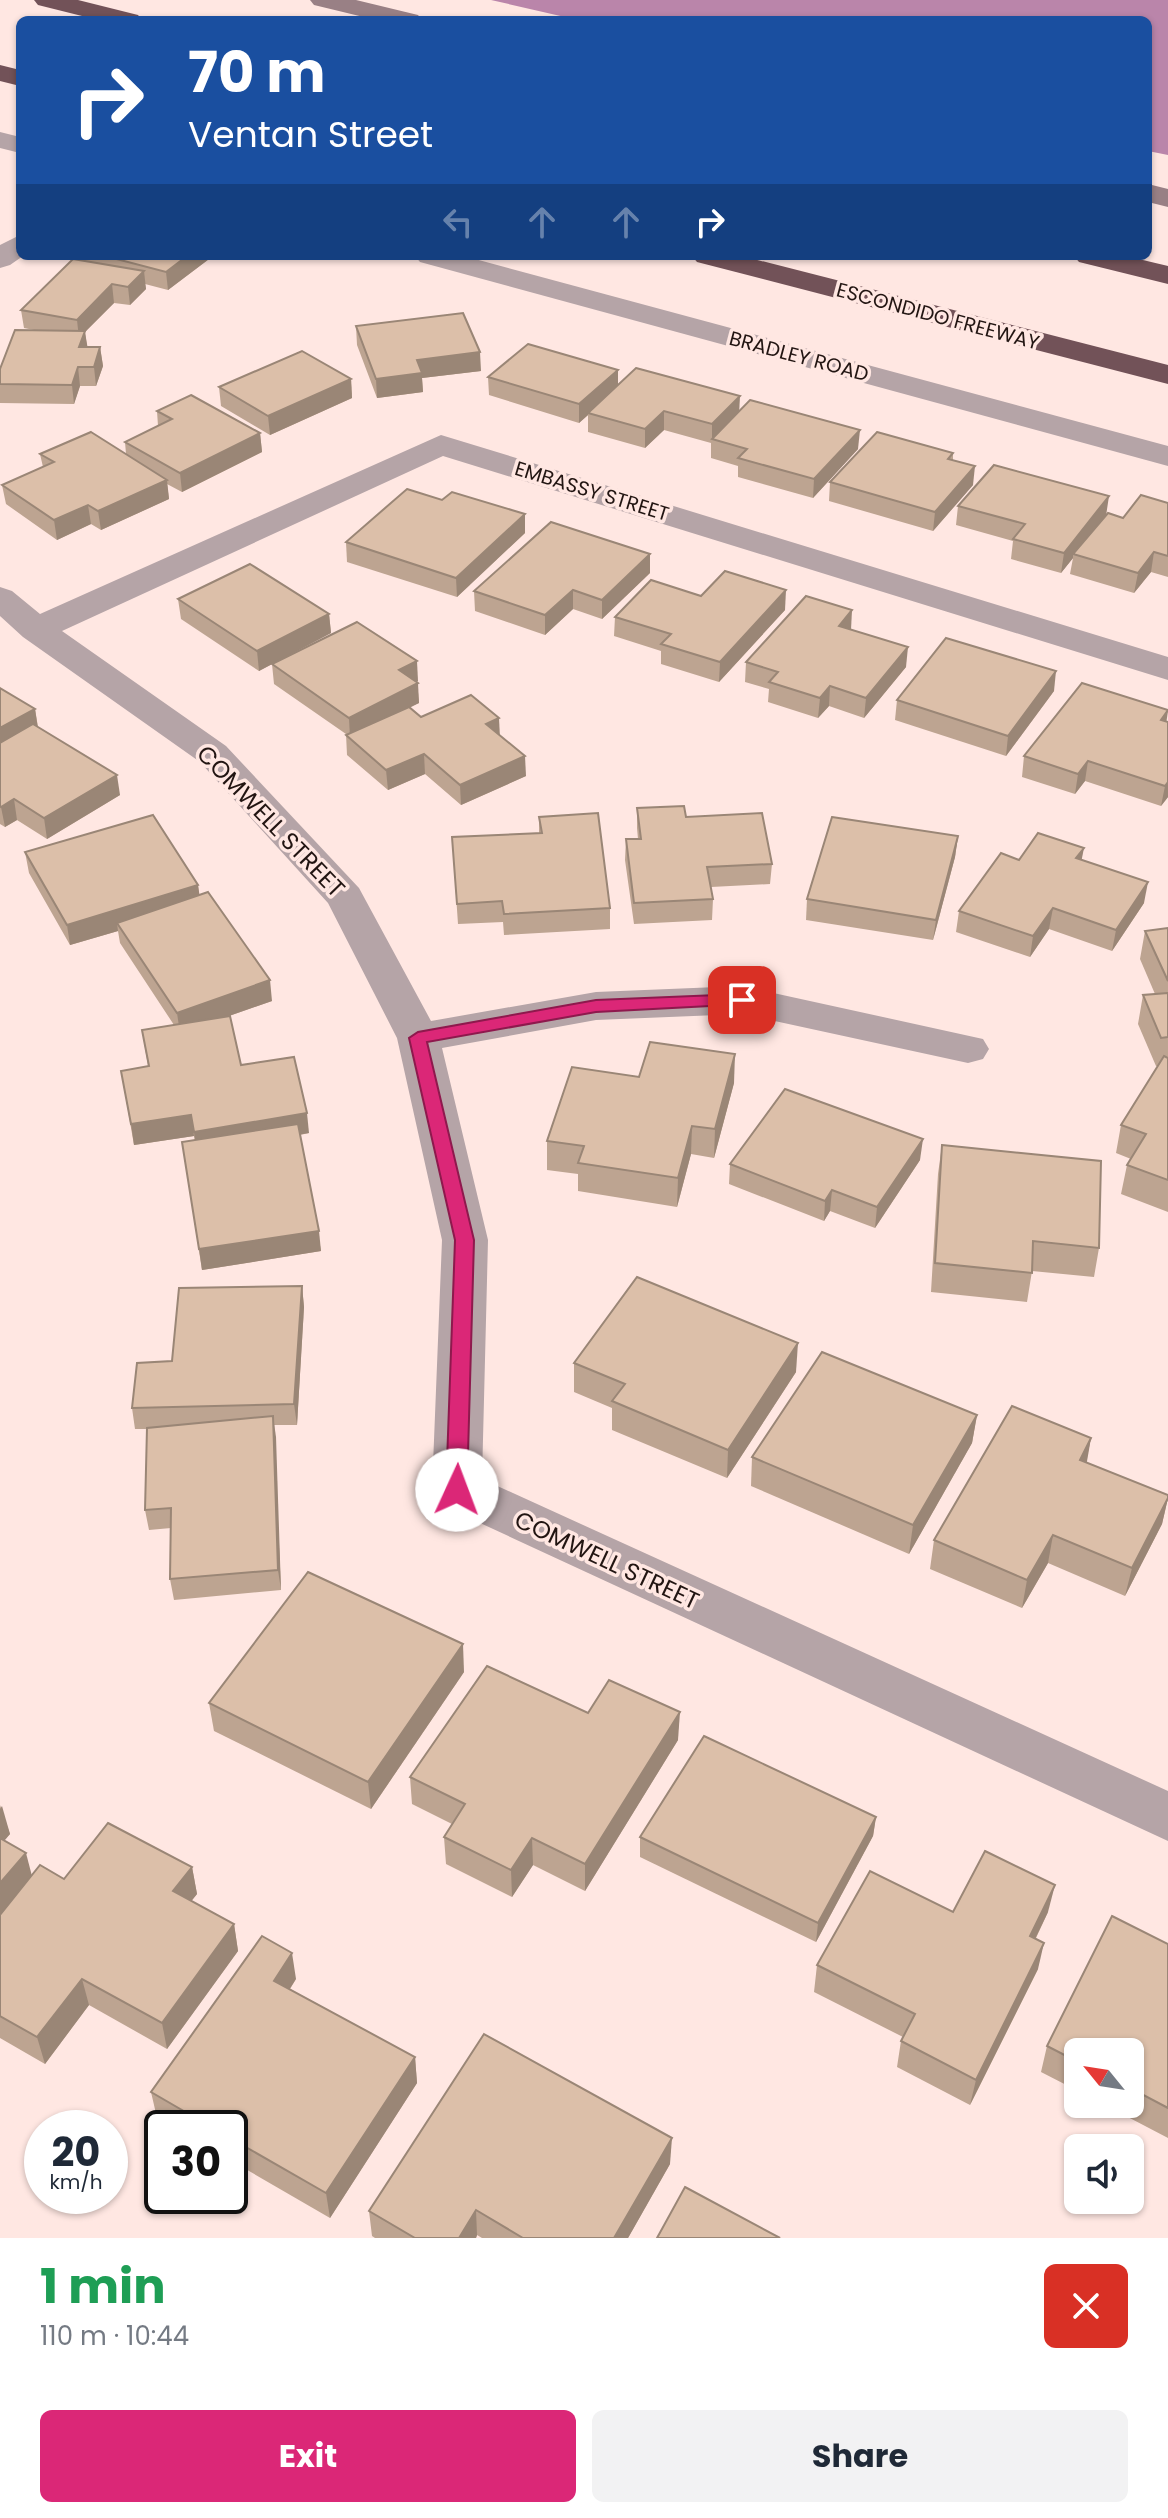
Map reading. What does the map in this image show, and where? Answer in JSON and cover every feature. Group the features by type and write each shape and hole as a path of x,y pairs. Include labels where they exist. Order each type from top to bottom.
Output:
{"highway":[{"path":"47,0 113,16"},
{"name":"ESCONDIDO FREEWAY","path":"722,260 1168,375"},
{"path":"1106,260 1168,275"}],"main road":[{"path":"323,0 392,16"}],"street":[{"name":"BRADLEY ROAD","path":"445,260 1168,456"},
{"name":"EMBASSY STREET","path":"36,629 441,445 1168,669"},
{"name":"COMWELL STREET","path":"0,598 36,629 213,754 345,897 418,1038 465,1240 457,1490 1168,1817"},
{"path":"418,1038 596,1006 742,1000 968,1049"}],"shaded area":[{"path":"491,0 1168,0 1168,155 1152,152 1152,16 561,16"}],"building":[{"path":"72,260 144,271 128,287 112,284 77,320 21,310"},
{"path":"120,260 182,260 166,272"},
{"path":"463,313 480,352 417,360 422,373 376,379 356,326"},
{"path":"15,330 85,331 79,347 100,347 94,367 78,367 72,385 0,384 0,369"},
{"path":"528,344 618,370 579,404 488,377"},
{"path":"302,351 351,379 268,416 219,387"},
{"path":"636,368 740,396 712,424 664,411 645,429 588,413"},
{"path":"191,395 260,433 180,473 125,442 172,419 157,411"},
{"path":"750,400 860,430 814,479 738,458 747,449 712,439"},
{"path":"91,432 167,480 98,511 88,505 54,520 2,485 54,462 40,454"},
{"path":"877,432 953,453 948,459 975,466 935,512 830,482"},
{"path":"994,465 1109,496 1064,553 1013,539 1025,524 958,506"},
{"path":"407,489 442,500 452,492 525,514 456,578 346,542"},
{"path":"1141,495 1168,503 1168,556 1154,552 1138,573 1073,554 1108,513 1123,518"},
{"path":"551,522 650,554 602,600 573,590 545,615 474,591"},
{"path":"250,564 329,614 257,651 178,599"},
{"path":"725,571 786,590 720,662 661,644 671,634 615,617 651,580 701,596"},
{"path":"806,596 852,610 839,626 908,647 866,698 830,686 820,698 769,682 778,672 746,662"},
{"path":"357,622 417,661 399,670 418,683 349,718 272,664"},
{"path":"946,638 1056,671 1008,736 897,700"},
{"path":"1082,683 1168,710 1161,720 1168,722 1168,782 1165,786 1088,761 1078,774 1024,756"},
{"path":"0,688 35,709 0,728"},
{"path":"471,695 499,718 486,724 525,756 460,785 424,754 386,770 346,735 409,707 421,717"},
{"path":"33,724 117,775 44,818 14,799 1,807 0,743"},
{"path":"684,806 686,817 762,813 772,864 707,867 713,899 634,903 626,839 641,839 637,808"},
{"path":"598,813 610,908 504,914 502,901 457,904 452,837 542,833 539,817"},
{"path":"153,815 198,885 67,925 25,852"},
{"path":"832,817 958,836 936,920 807,899"},
{"path":"1038,833 1084,848 1076,858 1148,882 1116,930 1053,908 1033,936 959,911 1001,853 1019,860"},
{"path":"208,892 270,980 177,1013 117,923"},
{"path":"1168,928 1168,981 1145,931"},
{"path":"1168,993 1168,1037 1161,1038 1143,995"},
{"path":"230,1016 241,1065 294,1057 307,1113 194,1132 191,1115 131,1124 121,1071 149,1066 142,1030"},
{"path":"650,1042 735,1054 715,1129 692,1126 678,1178 578,1163 584,1146 547,1141 572,1067 639,1077"},
{"path":"1164,1056 1168,1058 1168,1180 1127,1165 1146,1134 1121,1125"},
{"path":"785,1089 923,1139 877,1207 832,1190 825,1201 730,1164"},
{"path":"298,1124 319,1231 199,1249 182,1142"},
{"path":"942,1145 1101,1161 1099,1248 1033,1241 1032,1273 935,1263"},
{"path":"637,1277 798,1343 728,1450 612,1401 625,1384 574,1363"},
{"path":"302,1286 294,1404 132,1408 137,1363 172,1361 179,1288"},
{"path":"822,1352 977,1415 913,1525 752,1457"},
{"path":"1012,1406 1091,1438 1080,1460 1168,1495 1132,1568 1053,1535 1027,1580 934,1540"},
{"path":"273,1416 278,1570 170,1579 171,1508 145,1510 147,1428"},
{"path":"308,1572 463,1644 368,1782 209,1703"},
{"path":"487,1666 588,1713 609,1680 680,1712 585,1864 532,1838 511,1870 444,1837 465,1804 410,1777"},
{"path":"704,1736 876,1817 818,1923 640,1837"},
{"path":"108,1823 192,1867 173,1891 234,1924 162,2023 82,1979 37,2037 0,2016 0,1915 40,1865 64,1879"},
{"path":"0,1838 26,1853 0,1883"},
{"path":"985,1851 1055,1885 1030,1936 1044,1943 976,2080 901,2041 915,2014 817,1965 870,1871 953,1912"},
{"path":"1112,1916 1168,1944 1168,2108 1144,2095 1144,2038 1064,2038 1064,2055 1047,2046"},
{"path":"262,1936 292,1953 274,1981 415,2057 326,2193 248,2148 248,2110 182,2110 151,2092"},
{"path":"484,2034 672,2138 614,2238 523,2238 476,2210 459,2238 415,2238 369,2211"},
{"path":"685,2187 780,2238 657,2238"}],"route":[{"path":"457,1490 465,1240 418,1038 596,1006 742,1000"}]}
